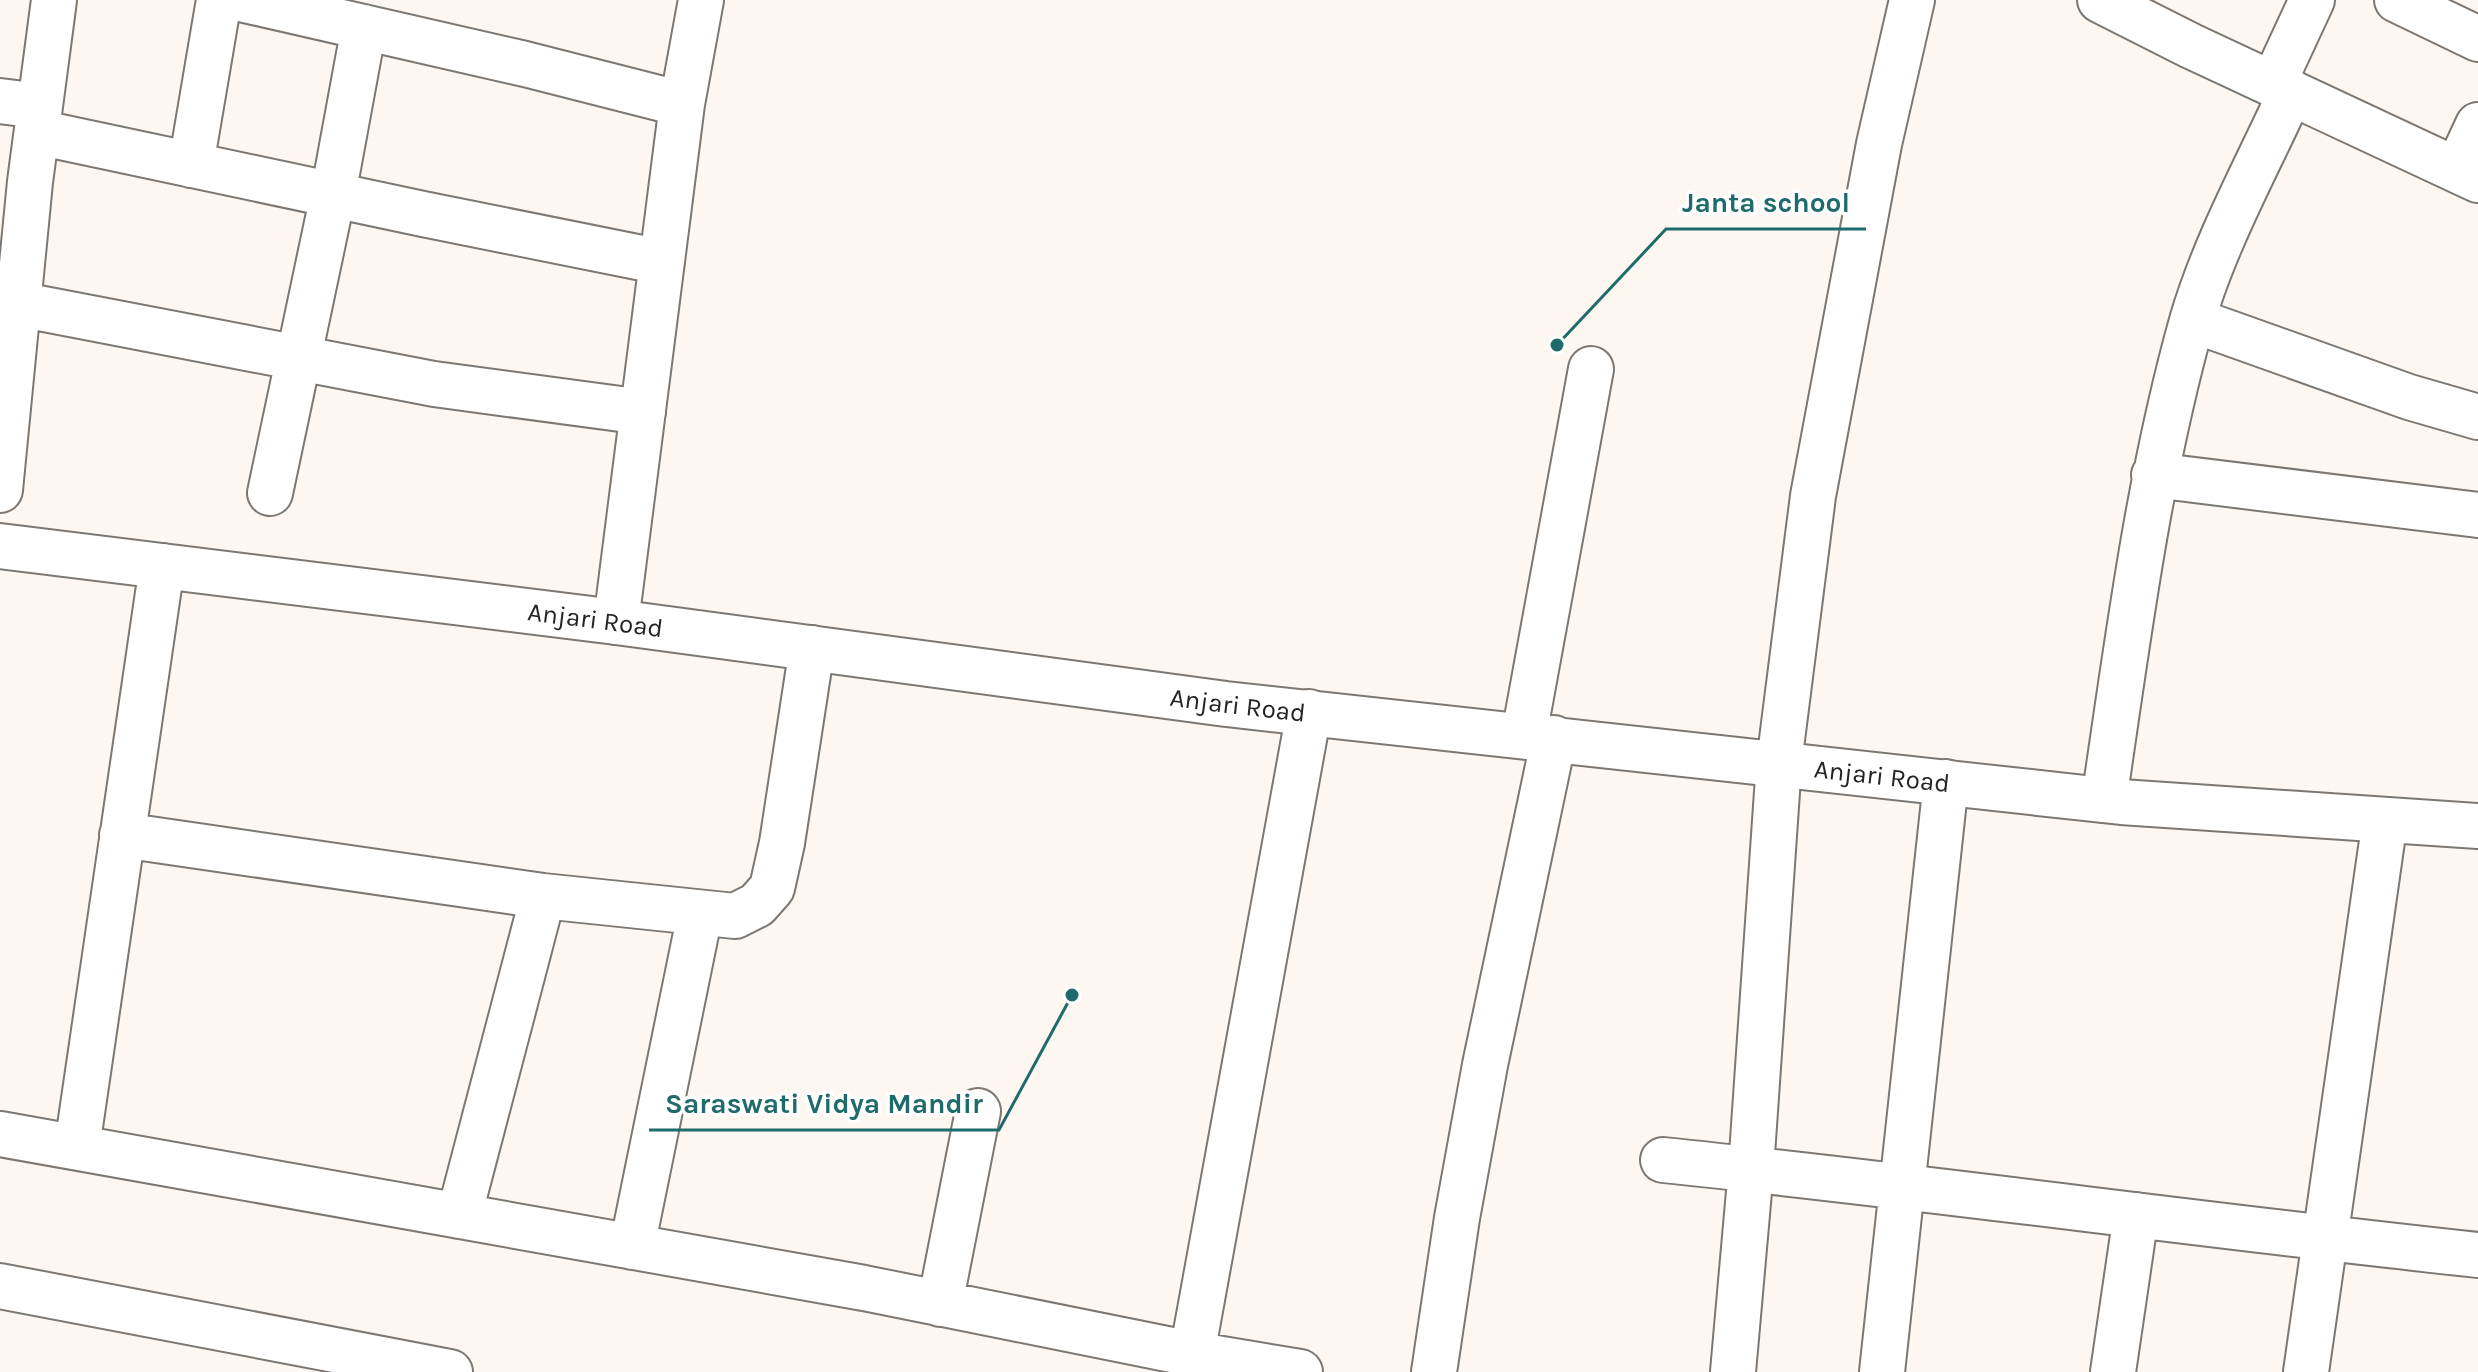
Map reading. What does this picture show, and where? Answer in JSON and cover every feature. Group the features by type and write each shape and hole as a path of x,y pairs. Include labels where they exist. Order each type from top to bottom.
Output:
{"street":[{"path":"0,490 18,304 11,254 26,113 54,0"},
{"path":"191,165 219,0"},
{"path":"245,0 525,64 682,104"},
{"path":"616,622 682,104 701,0"},
{"path":"1733,1372 1751,1169 1779,763 1813,496 1879,144 1912,0"},
{"path":"2100,0 2467,175 2478,125"},
{"path":"2291,92 2274,82 2312,0"},
{"path":"2397,0 2478,39"},
{"path":"270,493 333,195 364,27"},
{"path":"2104,800 2154,475 2193,320 2215,258 2291,92"},
{"path":"26,113 191,165 662,262"},
{"path":"18,304 434,384 643,412"},
{"path":"2193,320 2409,397 2478,417"},
{"path":"1434,1372 1539,736 1591,369"},
{"path":"2154,475 2478,515"},
{"name":"Anjari Road","path":"0,546 616,622 1226,704 2104,800 2478,826"},
{"path":"77,1147 162,566"},
{"path":"122,835 543,896 735,916 757,905 772,888 782,843 812,648"},
{"path":"1192,1354 1309,712"},
{"path":"1882,1372 1946,782"},
{"path":"2306,1372 2385,820"},
{"path":"459,1216 543,896"},
{"path":"632,1247 700,914"},
{"path":"940,1304 978,1111"},
{"path":"0,1134 940,1304 1106,1355 1192,1354 1300,1372"},
{"path":"1663,1160 1902,1185 2478,1255"},
{"path":"2113,1372 2136,1215"},
{"path":"0,1286 450,1372"}],"place":[{"name":"Janta school","path":"1557,345"},
{"name":"Saraswati Vidya Mandir","path":"1072,995"}]}
